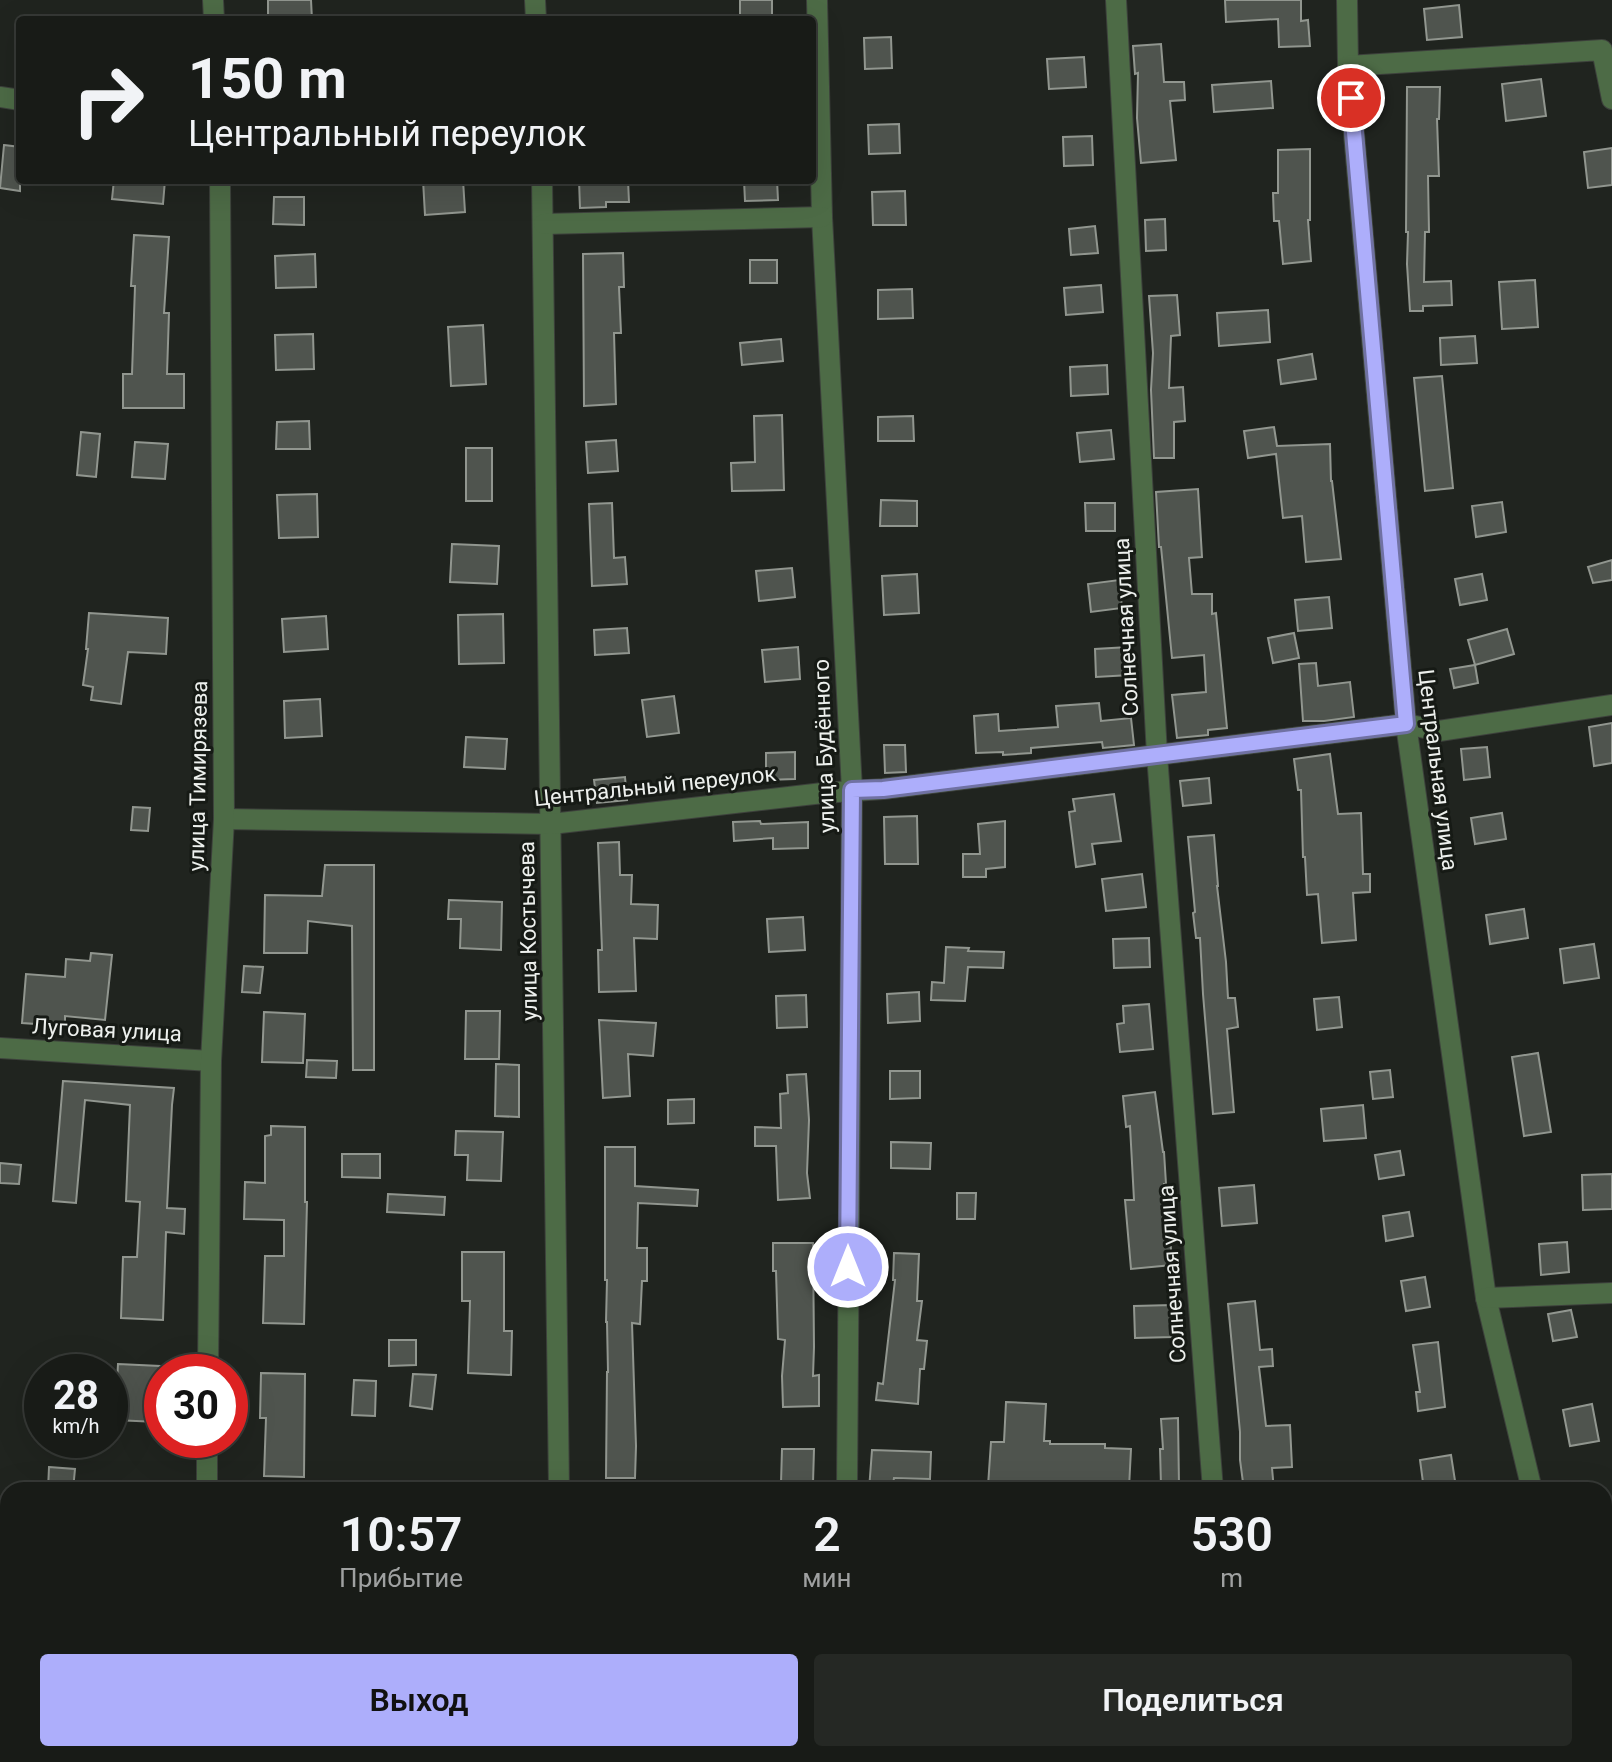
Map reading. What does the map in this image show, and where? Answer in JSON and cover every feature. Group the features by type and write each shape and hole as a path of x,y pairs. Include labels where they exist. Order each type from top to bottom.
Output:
{"street":[{"name":"улица Будённого","path":"817,0 822,217 852,790 847,1482"},
{"name":"Солнечная улица","path":"1116,0 1157,755 1212,1482"},
{"name":"Центральная улица","path":"1347,0 1348,66 1406,724 1486,1298 1530,1482"},
{"path":"1348,66 1602,50 1612,99"},
{"name":"улица Тимирязева","path":"208,1354 211,1061 224,819 220,184"},
{"name":"улица Костычева","path":"542,184 559,1482"},
{"path":"544,224 822,217"},
{"name":"Центральный переулок","path":"224,819 551,824 883,789 1406,724 1439,731 1612,705"},
{"name":"Луговая улица","path":"0,1048 211,1061"},
{"path":"1486,1298 1612,1293"},
{"path":"207,1458 207,1482"}],"building":[{"path":"268,0 311,0 312,16 268,16"},
{"path":"740,0 772,0 772,16 740,16"},
{"path":"1225,0 1301,0 1301,21 1308,20 1310,46 1279,47 1278,19 1226,22"},
{"path":"1459,5 1462,37 1427,40 1424,9"},
{"path":"891,37 892,68 865,69 864,38"},
{"path":"1161,44 1164,82 1184,82 1185,100 1170,101 1176,160 1141,163 1137,118 1138,73 1135,74 1133,46"},
{"path":"1084,57 1086,87 1049,89 1047,59"},
{"path":"1541,79 1546,116 1506,121 1502,84"},
{"path":"1271,81 1273,108 1214,112 1212,85"},
{"path":"1407,87 1440,87 1437,119 1439,176 1428,176 1429,232 1425,232 1424,282 1451,281 1452,305 1423,306 1423,311 1410,311 1406,232"},
{"path":"899,124 900,153 869,154 868,125"},
{"path":"1092,136 1093,165 1064,166 1063,137"},
{"path":"4,145 16,146 16,184 20,184 20,191 0,188"},
{"path":"1612,148 1612,185 1588,188 1584,152"},
{"path":"1310,149 1308,220 1311,261 1283,264 1279,221 1274,221 1273,193 1278,193 1278,150"},
{"path":"114,184 165,184 163,204 112,199"},
{"path":"423,184 463,184 465,212 425,215"},
{"path":"579,184 628,184 629,202 606,202 606,207 580,208"},
{"path":"744,184 777,184 778,200 745,201"},
{"path":"905,191 906,225 873,225 872,192"},
{"path":"274,197 304,197 304,225 273,224"},
{"path":"1165,219 1166,250 1146,251 1145,220"},
{"path":"1095,226 1098,253 1071,255 1069,229"},
{"path":"134,235 169,237 164,313 169,313 167,374 184,374 184,408 123,408 123,374 132,374"},
{"path":"623,253 624,287 619,287 621,333 614,333 616,404 584,406 583,254"},
{"path":"315,254 316,287 276,288 275,256"},
{"path":"750,260 777,260 777,283 750,283"},
{"path":"1535,280 1538,327 1502,329 1499,282"},
{"path":"1101,285 1103,312 1066,315 1064,288"},
{"path":"912,289 913,318 878,319 878,290"},
{"path":"1177,295 1180,335 1171,336 1169,388 1183,387 1185,421 1174,422 1174,458 1154,458 1149,296"},
{"path":"1268,310 1270,342 1219,346 1217,313"},
{"path":"483,325 486,384 451,386 448,327"},
{"path":"313,334 314,369 276,370 275,335"},
{"path":"1475,336 1477,363 1441,365 1440,338"},
{"path":"781,339 783,361 742,365 740,343"},
{"path":"1312,354 1316,379 1281,384 1278,360"},
{"path":"1107,365 1108,394 1071,396 1070,367"},
{"path":"1442,376 1453,488 1425,491 1414,378"},
{"path":"782,415 784,490 732,491 731,463 755,462 754,416"},
{"path":"913,416 914,441 878,441 878,417"},
{"path":"309,421 310,449 276,449 277,422"},
{"path":"1274,427 1277,446 1330,444 1331,481 1341,559 1306,562 1302,516 1283,518 1276,454 1248,458 1244,431"},
{"path":"1111,430 1114,459 1080,462 1077,433"},
{"path":"81,432 100,434 96,477 77,475"},
{"path":"616,440 618,471 588,473 586,442"},
{"path":"135,442 168,444 165,479 132,477"},
{"path":"466,448 492,448 492,501 466,501"},
{"path":"1198,489 1202,557 1189,558 1192,594 1212,594 1227,728 1208,730 1208,735 1177,738 1172,695 1206,692 1204,655 1172,658 1156,492"},
{"path":"317,494 318,537 279,538 277,495"},
{"path":"881,500 917,501 917,526 880,526"},
{"path":"1502,502 1506,532 1476,537 1472,506"},
{"path":"612,503 614,558 625,557 627,584 592,586 589,504"},
{"path":"1085,503 1115,503 1115,531 1086,531"},
{"path":"452,544 499,546 497,584 450,582"},
{"path":"1612,560 1612,580 1593,583 1588,567"},
{"path":"792,568 795,597 759,601 756,571"},
{"path":"917,574 919,613 884,615 882,576"},
{"path":"1482,574 1487,600 1460,605 1455,579"},
{"path":"1119,580 1122,608 1091,612 1088,584"},
{"path":"1329,597 1332,628 1298,631 1295,600"},
{"path":"89,613 168,618 166,654 128,652 121,704 91,700 93,687 83,685"},
{"path":"503,614 504,663 459,664 458,615"},
{"path":"326,616 328,649 284,652 282,619"},
{"path":"627,628 629,653 595,655 594,630"},
{"path":"1507,629 1514,654 1475,665 1468,640"},
{"path":"1294,633 1299,658 1273,663 1268,638"},
{"path":"798,647 800,679 765,682 762,650"},
{"path":"1128,647 1130,675 1096,677 1095,649"},
{"path":"1316,663 1318,686 1350,682 1354,717 1303,721 1299,664"},
{"path":"1475,665 1478,683 1454,688 1450,669"},
{"path":"674,696 679,733 647,737 642,700"},
{"path":"320,699 322,736 285,738 284,701"},
{"path":"1099,703 1101,721 1131,718 1134,745 1103,748 1102,742 1031,748 1031,753 976,753 974,716 998,714 999,731 1058,727 1056,706"},
{"path":"1612,723 1612,763 1594,766 1589,727"},
{"path":"466,737 507,739 505,769 464,767"},
{"path":"884,745 905,745 906,772 885,773"},
{"path":"1487,747 1490,777 1464,780 1461,749"},
{"path":"795,752 795,779 766,780 766,753"},
{"path":"1330,754 1338,814 1361,813 1363,874 1370,874 1370,892 1353,893 1356,940 1322,943 1318,894 1307,895 1301,790 1298,790 1294,759"},
{"path":"625,777 627,800 597,803 594,780"},
{"path":"1209,778 1211,803 1183,806 1180,781"},
{"path":"1114,794 1121,841 1092,844 1095,864 1076,867 1069,812 1075,811 1073,799"},
{"path":"133,807 150,808 148,831 131,830"},
{"path":"1502,813 1506,839 1475,844 1471,818"},
{"path":"917,816 918,864 885,864 884,817"},
{"path":"760,821 761,824 808,822 808,848 773,849 773,838 734,841 733,822"},
{"path":"1005,821 1005,867 986,869 986,877 963,877 963,854 980,854 978,824"},
{"path":"1214,835 1228,998 1235,998 1238,1027 1227,1029 1234,1112 1213,1114 1200,938 1196,938 1193,913 1188,837"},
{"path":"619,842 620,875 632,875 631,904 658,905 657,939 634,938 636,991 599,992 598,950 602,950 598,843"},
{"path":"325,865 374,865 374,1070 353,1070 352,926 308,921 307,953 264,953 265,895 322,896"},
{"path":"1142,874 1146,907 1106,911 1102,879"},
{"path":"449,900 502,902 501,950 460,948 461,919 448,919"},
{"path":"1524,909 1528,938 1490,944 1486,915"},
{"path":"803,917 805,950 769,952 767,919"},
{"path":"1149,938 1150,967 1114,968 1113,939"},
{"path":"1594,944 1599,978 1564,983 1560,949"},
{"path":"946,947 1004,952 1003,968 968,967 965,1001 931,1000 932,982 944,983"},
{"path":"91,953 112,955 105,1020 65,1016 65,1026 22,1023 26,974 65,977 66,959 90,961"},
{"path":"244,966 263,967 260,993 242,992"},
{"path":"919,992 920,1021 888,1023 887,994"},
{"path":"806,995 807,1027 777,1028 776,996"},
{"path":"1339,997 1342,1027 1317,1030 1314,999"},
{"path":"1149,1004 1153,1049 1120,1052 1117,1024 1124,1023 1123,1006"},
{"path":"466,1011 500,1011 499,1059 465,1059"},
{"path":"264,1012 305,1014 303,1063 262,1062"},
{"path":"599,1020 656,1023 653,1056 628,1054 630,1096 603,1098"},
{"path":"1538,1053 1551,1132 1524,1136 1512,1057"},
{"path":"307,1060 337,1061 336,1078 306,1077"},
{"path":"496,1064 519,1065 519,1117 495,1116"},
{"path":"1390,1070 1393,1097 1373,1099 1370,1072"},
{"path":"890,1071 920,1071 920,1098 890,1099"},
{"path":"806,1074 810,1198 778,1200 776,1146 755,1146 755,1127 781,1128 780,1094 788,1093 787,1075"},
{"path":"63,1081 174,1088 167,1208 185,1209 184,1234 166,1232 163,1320 121,1318 123,1257 137,1257 140,1202 126,1201 130,1105 85,1100 76,1203 53,1201"},
{"path":"1155,1092 1164,1152 1164,1235 1170,1235 1172,1265 1131,1269 1125,1200 1134,1200 1130,1126 1126,1127 1123,1096"},
{"path":"694,1099 694,1123 668,1124 668,1100"},
{"path":"1363,1105 1366,1138 1324,1141 1321,1109"},
{"path":"271,1126 305,1127 304,1324 263,1323 265,1256 284,1256 284,1220 244,1219 245,1182 265,1183 265,1136 271,1135"},
{"path":"456,1131 503,1132 501,1181 467,1180 468,1155 455,1155"},
{"path":"891,1142 931,1143 930,1169 891,1168"},
{"path":"605,1147 635,1147 635,1186 698,1190 697,1206 638,1203 637,1248 647,1248 647,1281 642,1281 640,1324 632,1323 635,1478 606,1478"},
{"path":"1400,1151 1404,1175 1379,1179 1375,1155"},
{"path":"342,1154 380,1154 380,1178 342,1177"},
{"path":"0,1163 21,1165 19,1184 0,1183"},
{"path":"1612,1174 1612,1209 1583,1210 1582,1175"},
{"path":"1254,1185 1257,1223 1222,1226 1219,1188"},
{"path":"957,1193 976,1193 975,1219 957,1219"},
{"path":"388,1194 445,1197 444,1215 387,1212"},
{"path":"1409,1212 1413,1236 1386,1241 1383,1216"},
{"path":"1567,1242 1569,1272 1541,1275 1539,1244"},
{"path":"773,1243 813,1243 813,1376 819,1375 819,1406 783,1407 785,1340 778,1339"},
{"path":"462,1252 504,1252 504,1331 512,1331 511,1375 468,1373 470,1301 462,1301"},
{"path":"894,1253 919,1254 917,1301 922,1301 917,1340 927,1341 924,1369 920,1369 918,1404 876,1400 878,1383 883,1384 895,1280"},
{"path":"1425,1277 1430,1307 1406,1311 1401,1281"},
{"path":"1255,1301 1260,1350 1272,1349 1273,1366 1259,1367 1266,1426 1290,1425 1292,1467 1272,1468 1273,1482 1243,1482 1228,1304"},
{"path":"1172,1305 1173,1337 1135,1338 1134,1306"},
{"path":"1571,1310 1577,1337 1553,1341 1548,1314"},
{"path":"389,1340 416,1340 416,1365 389,1366"},
{"path":"1438,1342 1445,1407 1418,1411 1416,1392 1420,1392 1413,1345"},
{"path":"128,1364 144,1365 144,1421 128,1421"},
{"path":"261,1373 305,1374 304,1477 264,1476 266,1418 260,1418"},
{"path":"413,1374 436,1375 432,1409 410,1406"},
{"path":"354,1380 376,1381 375,1416 352,1415"},
{"path":"1006,1402 1046,1404 1044,1441 1050,1441 1050,1444 1105,1444 1105,1448 1131,1449 1129,1482 988,1482 991,1442 1004,1442"},
{"path":"1592,1404 1599,1441 1570,1446 1563,1410"},
{"path":"1178,1418 1179,1482 1161,1482 1161,1419"},
{"path":"782,1449 814,1449 813,1482 781,1482"},
{"path":"872,1450 931,1452 930,1479 894,1478 893,1482 870,1482"},
{"path":"1451,1455 1455,1482 1423,1482 1420,1460"},
{"path":"49,1467 75,1469 74,1482 48,1482"}],"route":[{"path":"848,1267 852,790 883,789 1406,724 1351,98"}]}
